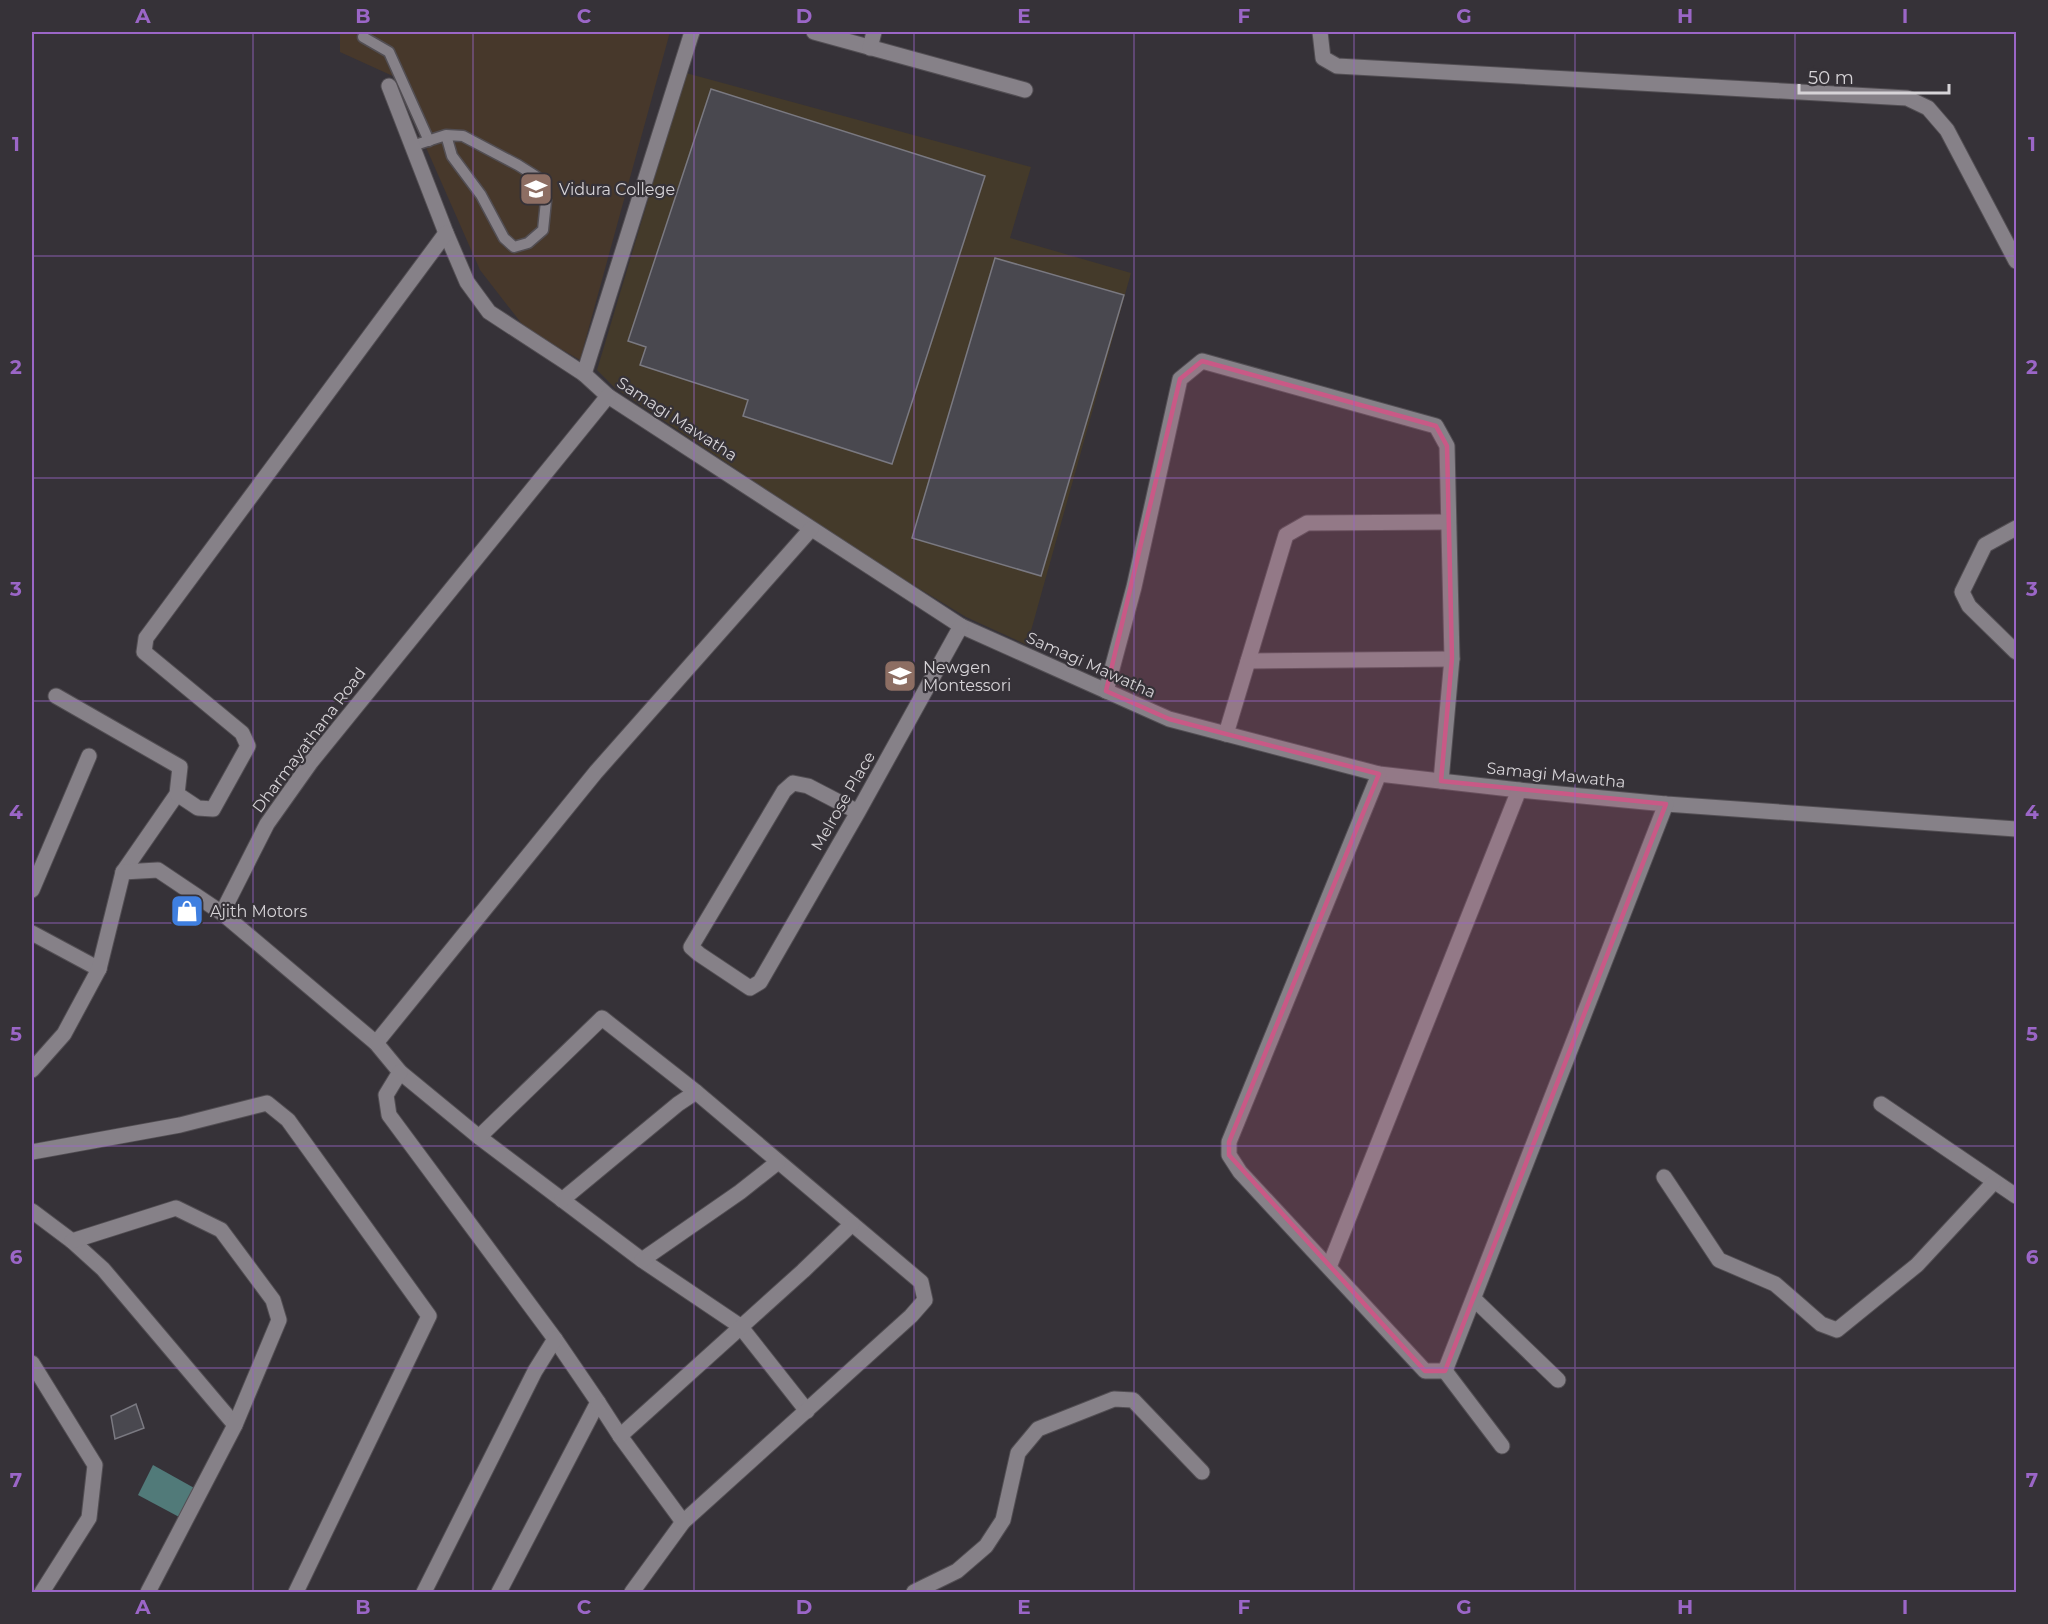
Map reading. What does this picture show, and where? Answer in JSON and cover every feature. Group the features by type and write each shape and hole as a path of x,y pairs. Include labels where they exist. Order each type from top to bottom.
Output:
{"street":[{"path":"584,374 692,32"},
{"path":"814,32 1025,90"},
{"path":"870,48 874,32"},
{"path":"1320,32 1323,58 1337,66 1907,98 1929,108 1947,130 2016,261"},
{"name":"Samagi Mawatha","path":"389,86 467,282 489,312 584,374 608,396 961,626 1169,719 1379,774 1666,804 2016,829"},
{"path":"177,794 198,808 213,809 248,746 242,733 144,652 146,638 446,233"},
{"path":"1106,691 1134,587 1180,379 1202,361 1436,426 1447,446 1452,659 1441,781"},
{"name":"Dharmayathana Road","path":"222,913 267,824 310,762 608,396"},
{"path":"1226,734 1286,535 1307,523 1448,522"},
{"path":"2016,528 1985,545 1962,592 1969,606 2016,652"},
{"path":"376,1043 597,772 812,529"},
{"name":"Melrose Place","path":"858,812 808,786 794,783 784,791 691,946 699,954 750,988 759,982 858,812 961,626"},
{"path":"1248,661 1452,659"},
{"path":"32,1070 64,1034 99,969 123,872 177,794 180,767 56,696"},
{"path":"32,890 89,756"},
{"path":"1379,774 1229,1142 1229,1155 1240,1172 1425,1371 1445,1371"},
{"path":"1329,1267 1519,790"},
{"path":"1445,1371 1666,804"},
{"path":"123,872 158,870 222,913 376,1043 400,1072 479,1137 642,1260 740,1326 807,1411"},
{"path":"32,933 99,969"},
{"path":"479,1137 602,1018 696,1092 921,1282 925,1300 911,1316 683,1522 632,1593"},
{"path":"400,1072 386,1095 389,1115 555,1339 620,1436 683,1522"},
{"path":"562,1200 678,1104 696,1092"},
{"path":"32,1152 180,1125 267,1103 288,1120 429,1316 296,1593"},
{"path":"1881,1104 2016,1196"},
{"path":"642,1260 740,1192 778,1162"},
{"path":"1664,1177 1719,1260 1775,1284 1821,1324 1837,1330 1917,1265 1994,1182"},
{"path":"72,1241 176,1208 221,1230 273,1300 279,1320 235,1425 148,1593"},
{"path":"32,1211 72,1241 103,1269 235,1425"},
{"path":"620,1436 852,1224"},
{"path":"1474,1299 1558,1380"},
{"path":"424,1593 535,1371 555,1339"},
{"path":"32,1363 95,1466 89,1518 42,1593"},
{"path":"1445,1371 1503,1446"},
{"path":"914,1593 957,1570 986,1546 1003,1520 1018,1454 1038,1429 1114,1399 1133,1400 1202,1472"},
{"path":"499,1593 598,1402"}],"lane":[{"path":"363,37 389,52 429,141"},
{"path":"412,146 447,135 463,136 537,177 546,201 543,230 528,243 514,247 504,238 481,195 452,156 447,135"}],"highlighted area":[{"path":"1202,361 1436,426 1447,446 1452,658 1441,781 1666,804 1445,1371 1425,1371 1229,1155 1229,1142 1379,774 1169,719 1106,691 1180,379"}],"shaded area":[{"name":"Vidura College","path":"340,32 670,32 580,360 525,328 480,270 395,77 340,52"},
{"path":"686,73 1031,167 1010,238 1131,273 1027,645 966,617 869,558 615,388 597,370"},
{"path":"153,1465 196,1489 181,1518 138,1495"}],"building":[{"path":"711,89 985,176 892,464 743,416 748,400 640,365 646,347 628,341"},
{"path":"995,258 1124,295 1041,576 912,538"},
{"path":"136,1404 144,1428 115,1439 111,1416"}],"place":[{"name":"Vidura College","path":"536,189"},
{"name":"Newgen Montessori","path":"900,676"},
{"name":"Ajith Motors","path":"187,911"}]}
